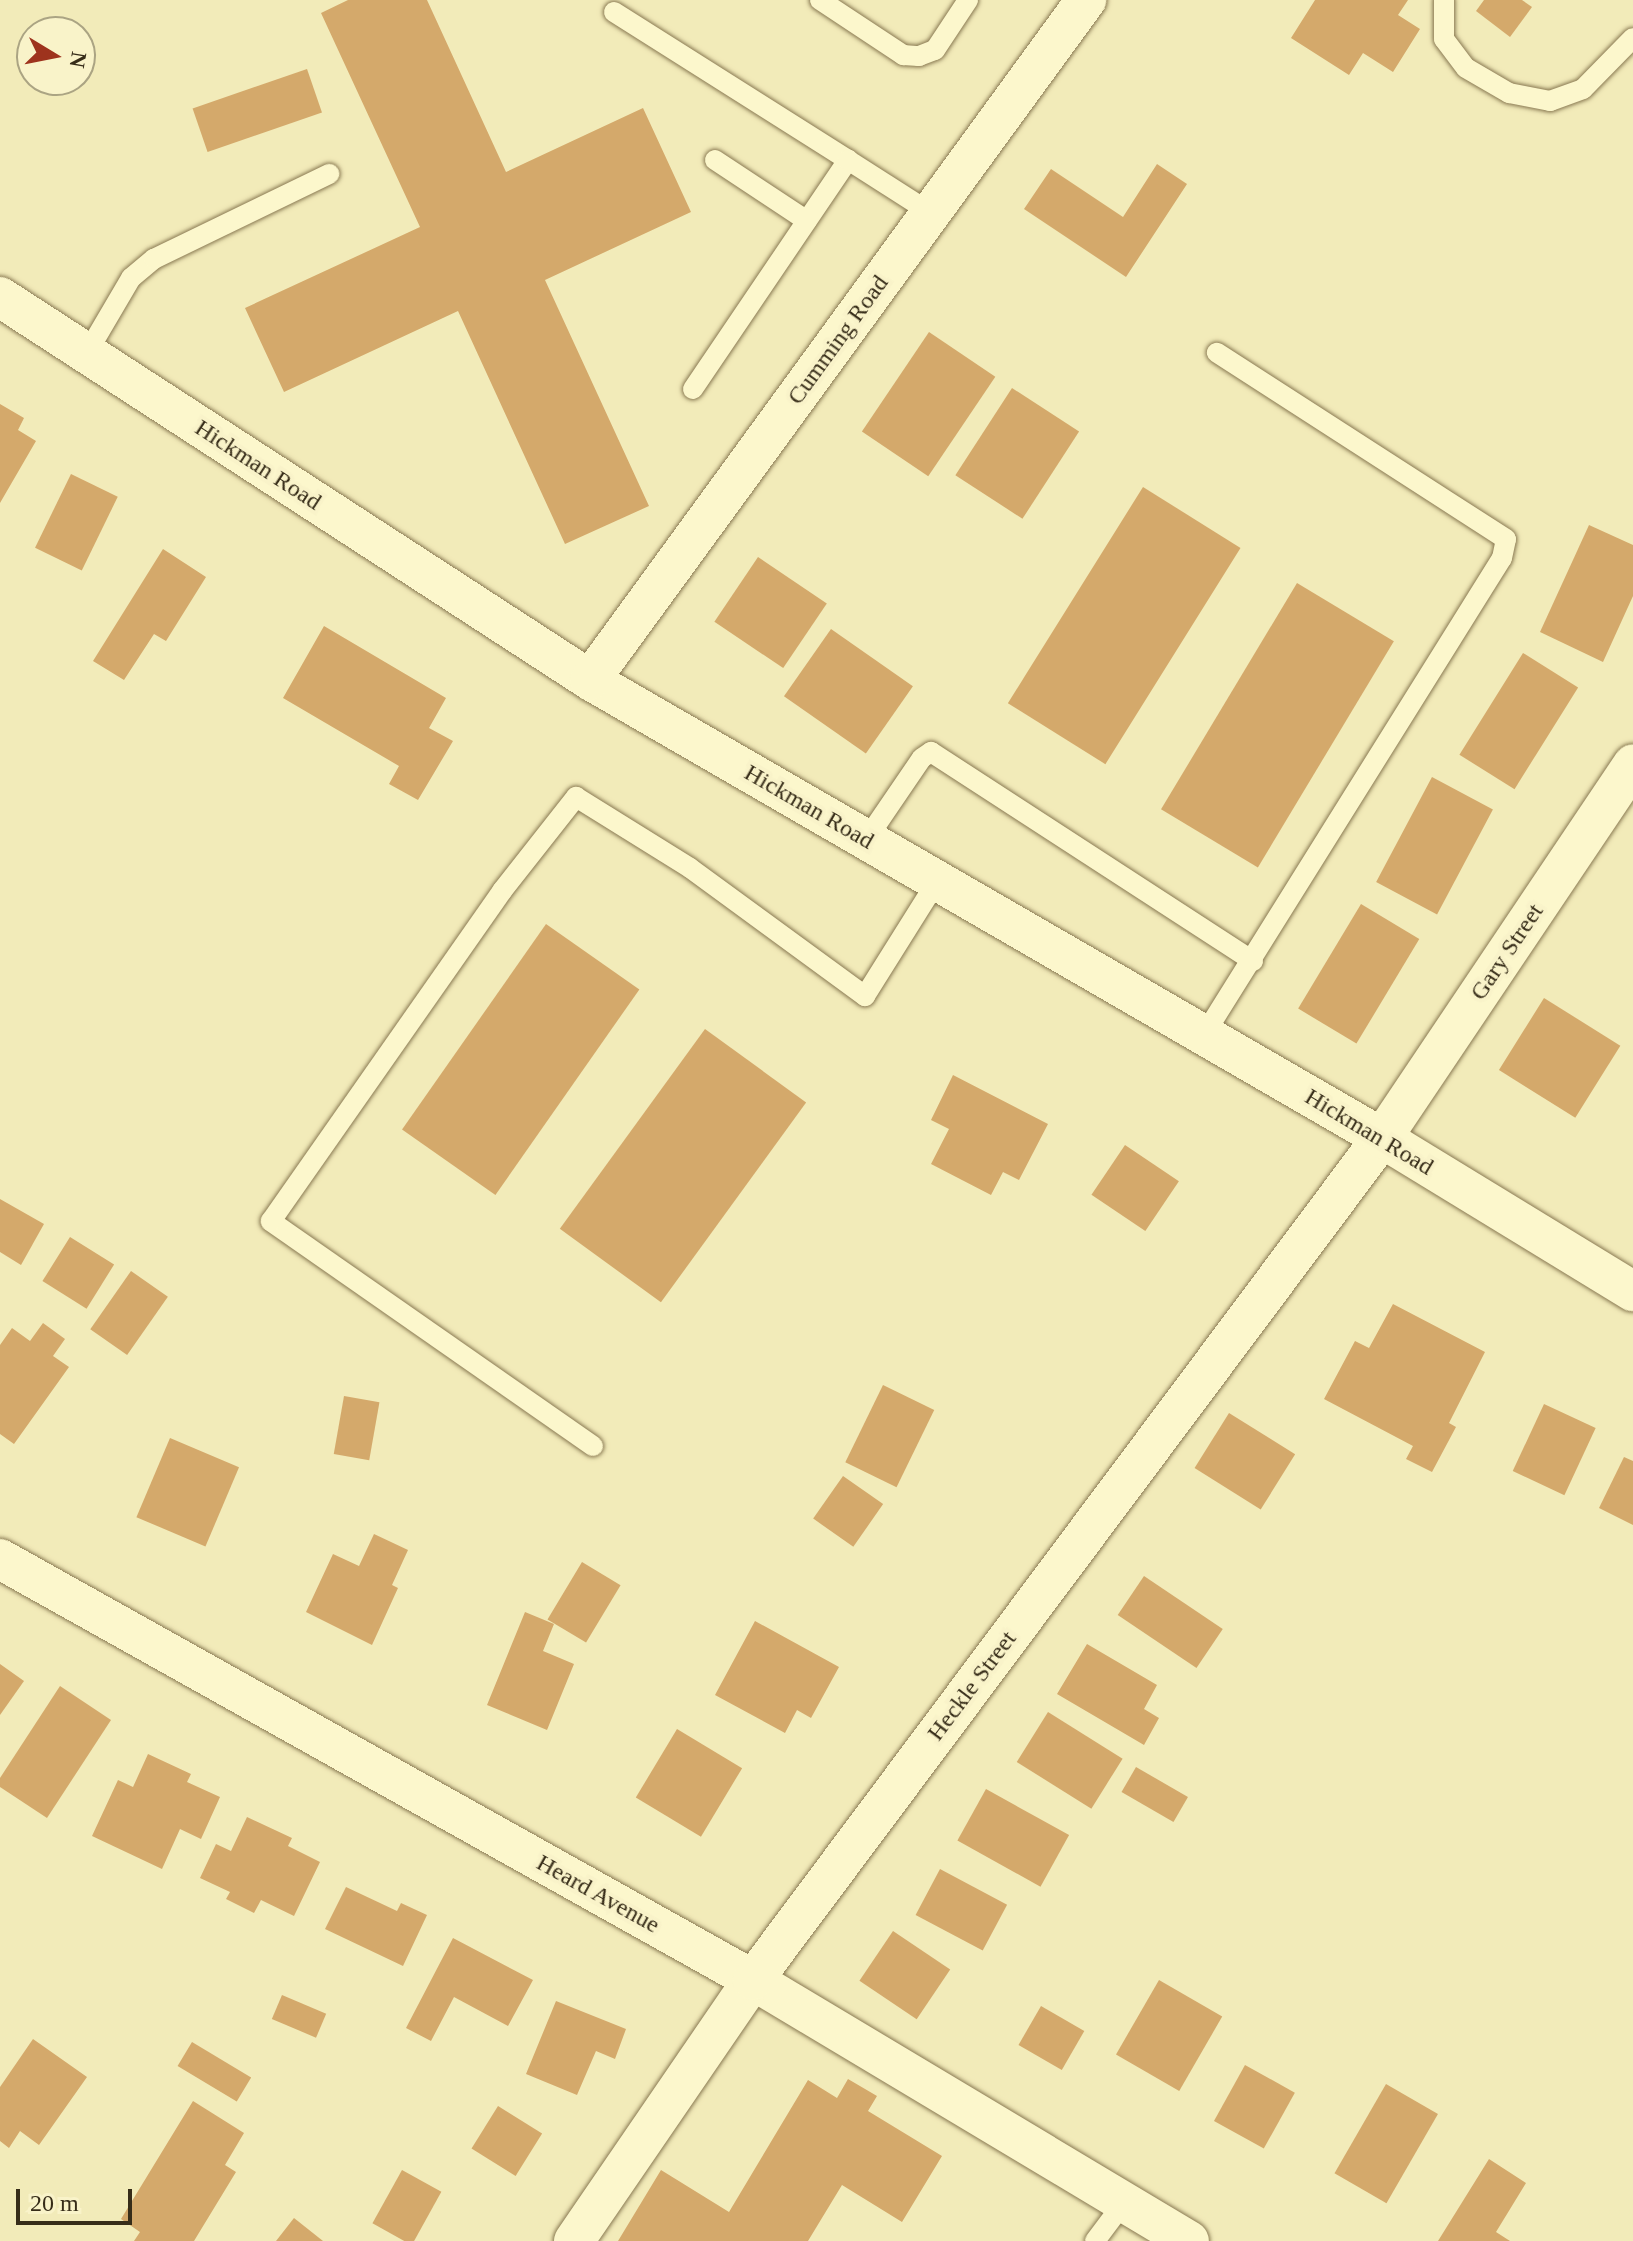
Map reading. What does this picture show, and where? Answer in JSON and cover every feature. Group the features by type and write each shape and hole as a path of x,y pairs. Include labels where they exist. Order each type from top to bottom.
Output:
{"street":[{"name":"Cumming Road","path":"590,680 1086,0"},
{"name":"Hickman Road","path":"0,297 590,680 1382,1138 1633,1291"},
{"name":"Gary Street","path":"1382,1138 1633,765"},
{"name":"Heckle Street","path":"574,2241 753,1980 1382,1138"},
{"name":"Heard Avenue","path":"0,1559 753,1980 1189,2241"}],"lane":[{"path":"820,0 903,55 919,56 935,50 968,0"},
{"path":"1444,0 1444,39 1466,68 1509,93 1550,101 1583,89 1633,38"},
{"path":"614,12 931,213"},
{"path":"715,160 807,221"},
{"path":"693,389 848,160"},
{"path":"87,353 131,278 154,259 329,174"},
{"path":"1204,1035 1502,558 1506,539 1217,353"},
{"path":"866,840 922,758 931,752 1253,961"},
{"path":"593,1446 271,1221 493,903 576,797 690,868 865,996 937,881"},
{"path":"1095,2241 1125,2201"}],"building":[{"path":"348,0 427,0 506,172 643,108 691,212 545,280 649,506 565,544 458,311 284,392 245,308 420,227 321,13"},
{"path":"1315,0 1408,0 1398,15 1420,29 1393,72 1363,53 1349,75 1291,38"},
{"path":"1484,0 1522,0 1532,7 1510,37 1476,11"},
{"path":"307,69 322,112 208,152 193,108"},
{"path":"1157,164 1187,184 1126,277 1024,209 1051,169 1123,217"},
{"path":"929,332 995,377 928,476 862,431"},
{"path":"1012,388 1079,432 1022,519 955,475"},
{"path":"0,404 24,418 18,430 36,441 0,503"},
{"path":"71,474 118,497 82,570 35,548"},
{"path":"1143,487 1241,548 1105,764 1008,703"},
{"path":"1589,525 1633,545 1633,596 1603,662 1540,632"},
{"path":"163,549 206,577 166,641 154,634 124,680 93,661"},
{"path":"758,557 827,603 783,668 714,622"},
{"path":"1297,583 1394,641 1258,867 1161,809"},
{"path":"324,626 446,698 429,728 453,741 418,800 389,784 399,766 283,698"},
{"path":"831,629 913,686 866,754 784,696"},
{"path":"1523,653 1578,687 1515,789 1459,755"},
{"path":"1432,777 1493,809 1437,914 1376,882"},
{"path":"1361,904 1419,939 1356,1044 1298,1009"},
{"path":"546,924 639,989 495,1195 402,1130"},
{"path":"1544,998 1620,1046 1575,1118 1499,1070"},
{"path":"705,1029 806,1102 661,1302 560,1229"},
{"path":"953,1075 1048,1124 1019,1180 1003,1172 991,1195 931,1164 949,1129 931,1120"},
{"path":"1125,1145 1179,1181 1145,1231 1091,1195"},
{"path":"0,1199 44,1224 21,1265 0,1252"},
{"path":"70,1237 114,1265 87,1309 42,1281"},
{"path":"131,1271 168,1297 127,1355 90,1329"},
{"path":"1393,1304 1485,1352 1449,1423 1456,1427 1432,1472 1406,1459 1413,1446 1324,1399 1355,1341 1369,1348"},
{"path":"43,1323 65,1339 53,1356 69,1367 14,1444 0,1434 0,1345 12,1328 30,1341"},
{"path":"883,1385 934,1410 897,1487 845,1462"},
{"path":"344,1396 379,1402 369,1460 334,1454"},
{"path":"1544,1404 1596,1428 1564,1495 1513,1471"},
{"path":"1229,1413 1295,1454 1261,1509 1195,1468"},
{"path":"170,1438 239,1467 205,1546 136,1517"},
{"path":"1624,1457 1633,1461 1633,1525 1599,1508"},
{"path":"843,1476 883,1504 853,1547 813,1519"},
{"path":"374,1534 408,1550 392,1585 398,1588 372,1645 306,1612 333,1554 359,1566"},
{"path":"582,1562 621,1585 586,1643 547,1619"},
{"path":"1144,1576 1223,1629 1196,1668 1118,1615"},
{"path":"525,1612 554,1624 543,1651 574,1664 547,1730 487,1705"},
{"path":"755,1621 839,1667 811,1718 797,1710 785,1733 715,1695"},
{"path":"1087,1644 1157,1685 1144,1709 1159,1718 1144,1745 1057,1694"},
{"path":"0,1664 24,1681 0,1715"},
{"path":"60,1686 111,1720 47,1818 0,1787 0,1778"},
{"path":"1048,1712 1123,1759 1091,1809 1017,1762"},
{"path":"677,1729 742,1768 701,1837 636,1798"},
{"path":"148,1754 191,1774 187,1782 220,1797 201,1839 180,1829 162,1869 92,1836 118,1780 133,1787"},
{"path":"1136,1767 1188,1797 1173,1822 1122,1792"},
{"path":"986,1789 1069,1835 1040,1887 957,1841"},
{"path":"247,1817 292,1838 288,1846 320,1862 294,1916 261,1900 254,1913 226,1899 230,1892 200,1878 216,1844 231,1851"},
{"path":"940,1869 1007,1905 983,1951 916,1915"},
{"path":"346,1887 397,1911 401,1903 427,1915 403,1966 325,1929"},
{"path":"893,1931 950,1970 917,2019 859,1981"},
{"path":"453,1938 533,1980 508,2026 454,1997 431,2041 406,2028"},
{"path":"1159,1980 1222,2016 1179,2091 1116,2054"},
{"path":"282,1995 326,2014 316,2038 272,2019"},
{"path":"556,2001 626,2029 615,2059 596,2051 577,2095 526,2074"},
{"path":"1041,2006 1084,2031 1062,2070 1019,2045"},
{"path":"33,2039 87,2077 39,2145 20,2131 9,2148 0,2141 0,2087"},
{"path":"192,2042 251,2078 237,2102 178,2066"},
{"path":"1245,2065 1295,2093 1264,2149 1214,2121"},
{"path":"848,2079 877,2096 868,2111 942,2156 902,2222 842,2185 808,2241 618,2241 661,2170 729,2212 808,2080 837,2098"},
{"path":"1386,2084 1438,2114 1386,2203 1334,2173"},
{"path":"193,2101 244,2133 225,2165 236,2172 194,2241 134,2241 140,2232 121,2219"},
{"path":"498,2106 542,2134 516,2176 472,2148"},
{"path":"1489,2159 1526,2183 1496,2232 1510,2241 1438,2241"},
{"path":"402,2170 441,2192 414,2241 404,2241 372,2223"},
{"path":"294,2218 323,2241 276,2241"}]}
